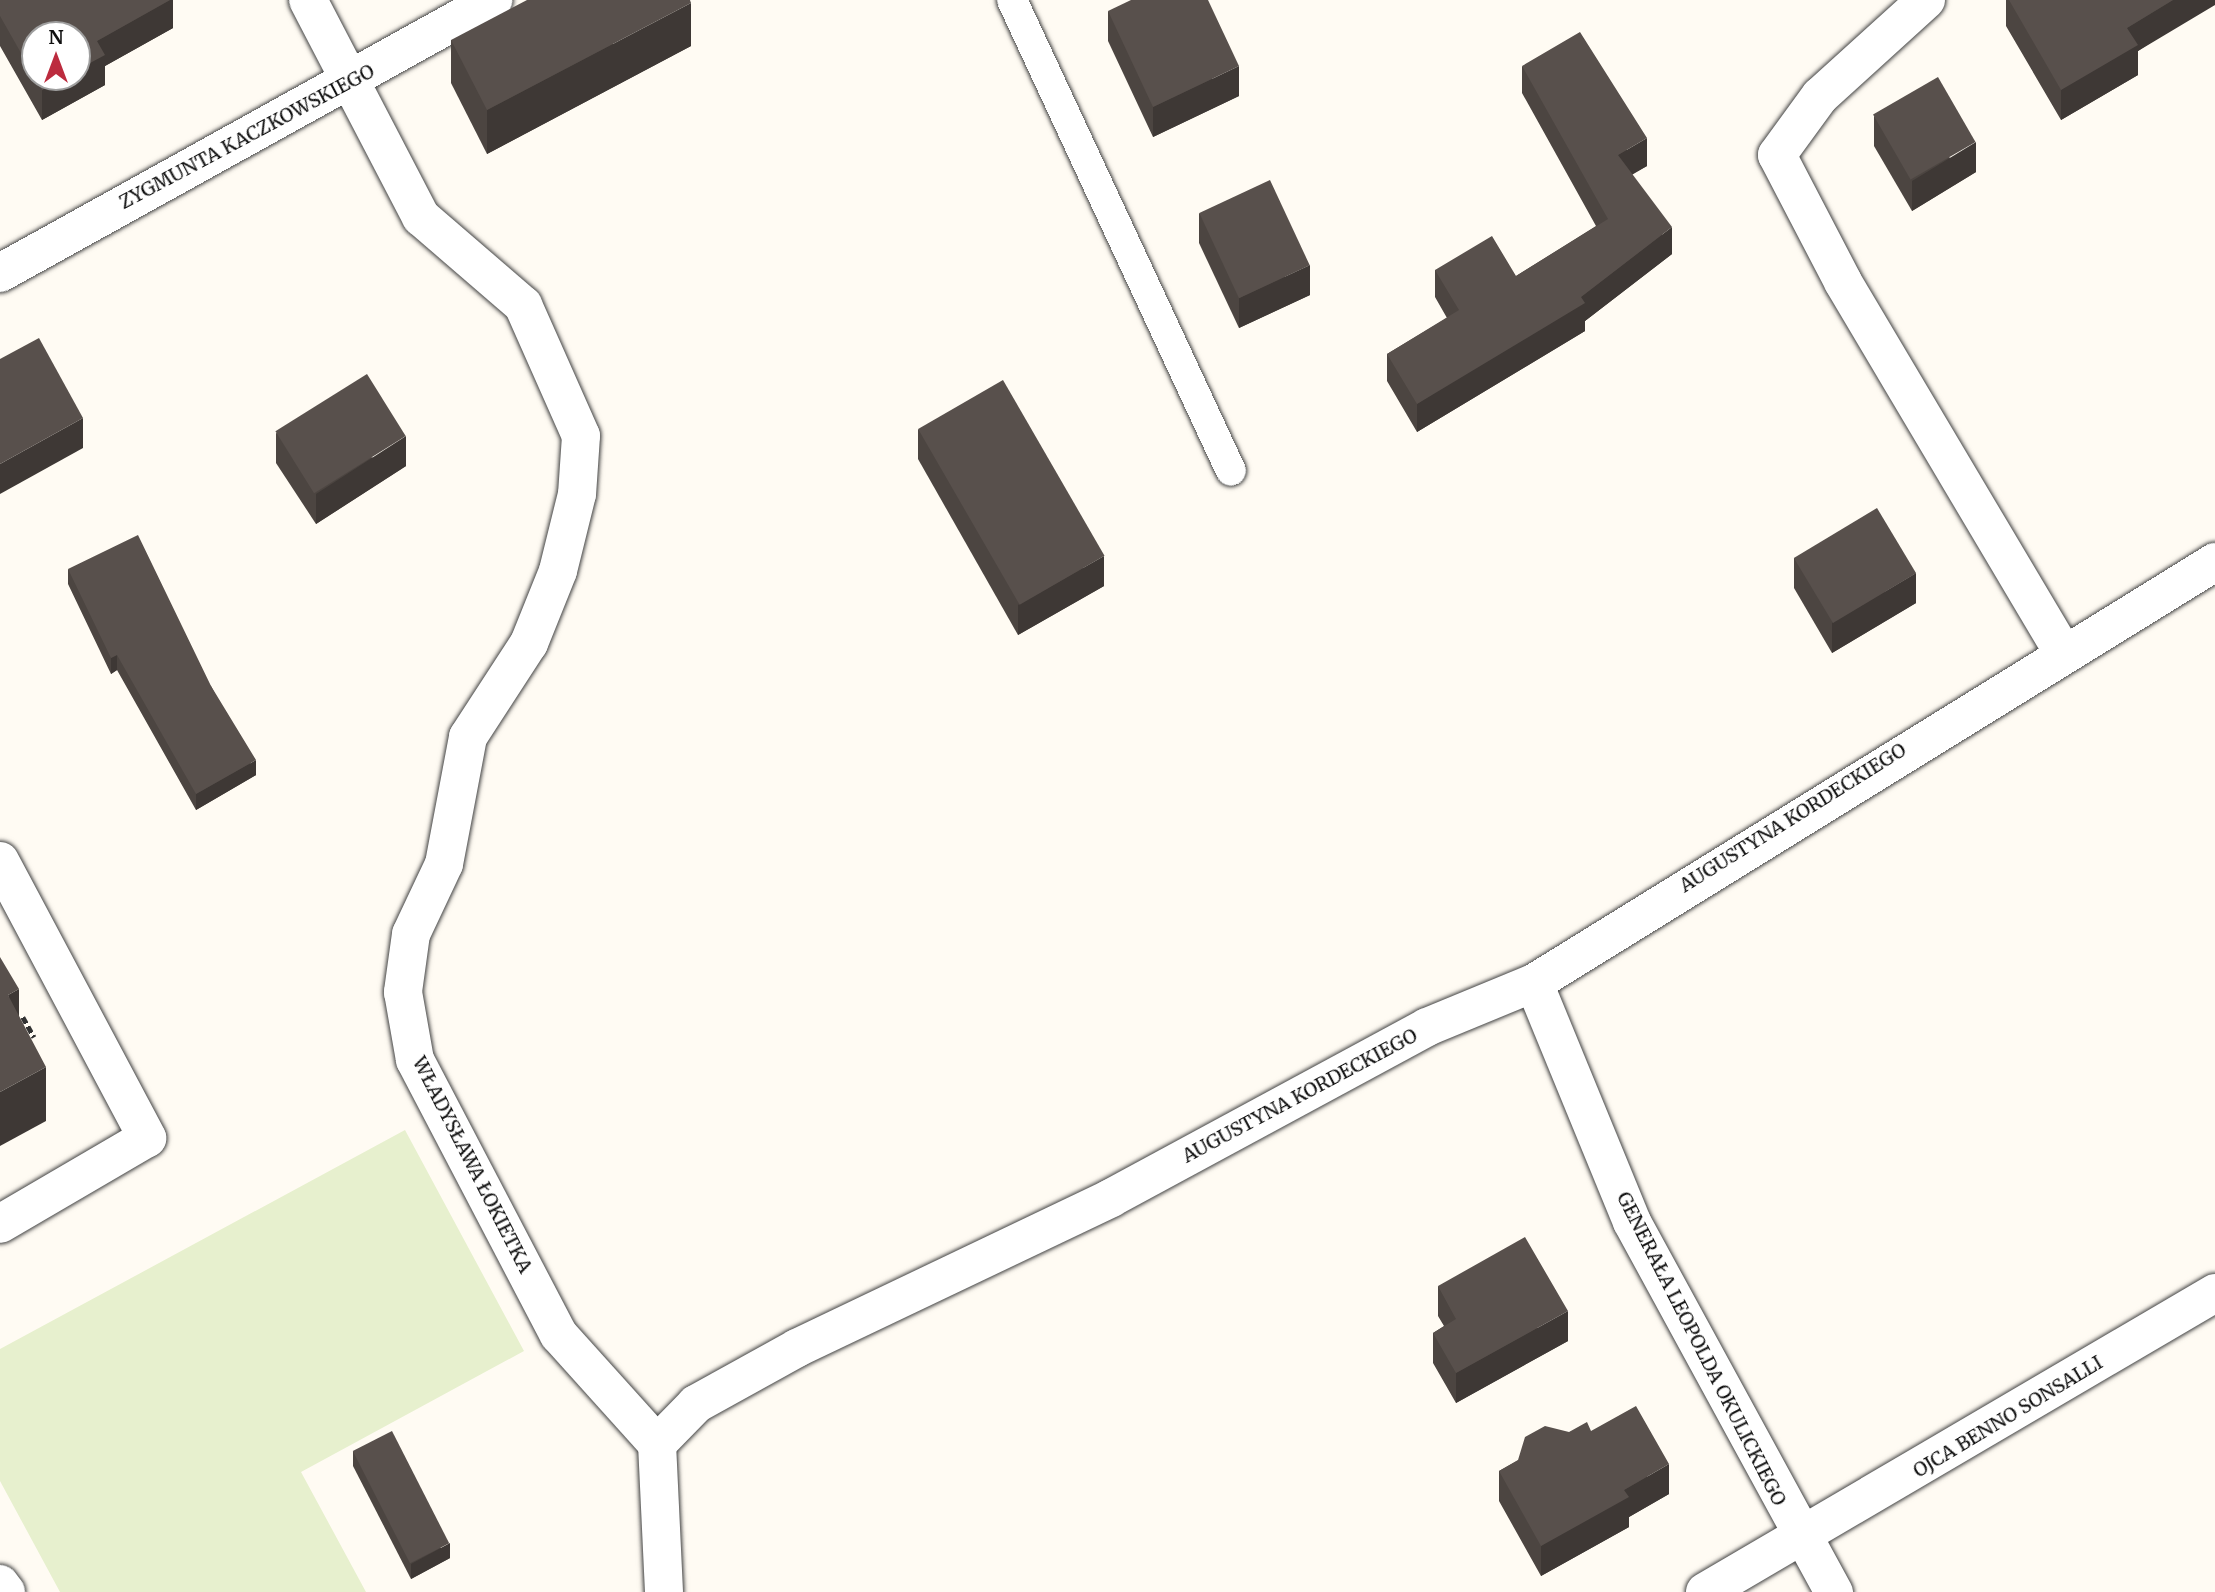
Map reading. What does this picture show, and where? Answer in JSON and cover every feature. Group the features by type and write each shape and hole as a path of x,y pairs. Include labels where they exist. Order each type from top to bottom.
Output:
{"street":[{"name":"WŁADYSŁAWA ŁOKIETKA","path":"308,0 421,216 523,305 581,436 577,494 558,571 529,643 468,737 444,864 411,934 404,992 415,1060 559,1335 657,1444"},
{"name":"ZYGMUNTA KACZKOWSKIEGO","path":"0,273 350,82 493,0"},
{"path":"1926,0 1820,96 1777,155 1843,282 2062,651"},
{"name":"AUGUSTYNA KORDECKIEGO","path":"657,1444 696,1404 797,1348 1111,1198 1427,1027 1534,983 2062,651 2215,562"},
{"path":"0,861 147,1138 0,1224"},
{"name":"GENERAŁA LEOPOLDA OKULICKIEGO","path":"1534,983 1632,1222 1801,1541 1834,1592"},
{"name":"OJCA BENNO SONSALLI","path":"1705,1592 1801,1541 2215,1293"},
{"path":"657,1444 664,1592"},
{"path":"0,1584 6,1592"}],"lane":[{"path":"1012,0 1231,471"}],"green space":[{"path":"405,1130 524,1351 301,1472 366,1592 60,1592 0,1481 0,1349"}],"building":[{"path":"0,0 170,0 97,41 105,55 91,62 91,21 21,21 21,53 0,16"},
{"path":"527,0 690,0 691,3 487,110 451,40"},
{"path":"1131,0 1208,0 1239,66 1153,107 1108,11"},
{"path":"2009,0 2173,0 2127,28 2138,45 2061,90"},
{"path":"1580,32 1647,138 1618,155 1672,227 1581,297 1585,303 1417,404 1387,354 1459,310 1435,270 1492,236 1516,276 1608,219 1522,66"},
{"path":"1938,77 1976,142 1911,179 1873,114"},
{"path":"1270,180 1310,265 1239,298 1199,213"},
{"path":"39,338 83,418 0,464 0,359"},
{"path":"367,374 406,436 314,493 275,431"},
{"path":"1003,380 1104,556 1020,605 918,429"},
{"path":"1877,508 1916,573 1833,623 1794,558"},
{"path":"138,535 211,686 256,760 196,794 117,655 111,658 68,569"},
{"path":"0,957 19,989 8,995 46,1067 0,1092"},
{"path":"1525,1237 1568,1311 1456,1373 1433,1333 1456,1319 1438,1286"},
{"path":"1636,1406 1669,1464 1624,1490 1629,1497 1541,1546 1499,1471 1518,1460 1525,1437 1545,1426 1569,1432 1587,1422 1591,1431"},
{"path":"392,1431 449,1543 410,1563 353,1451"}]}
